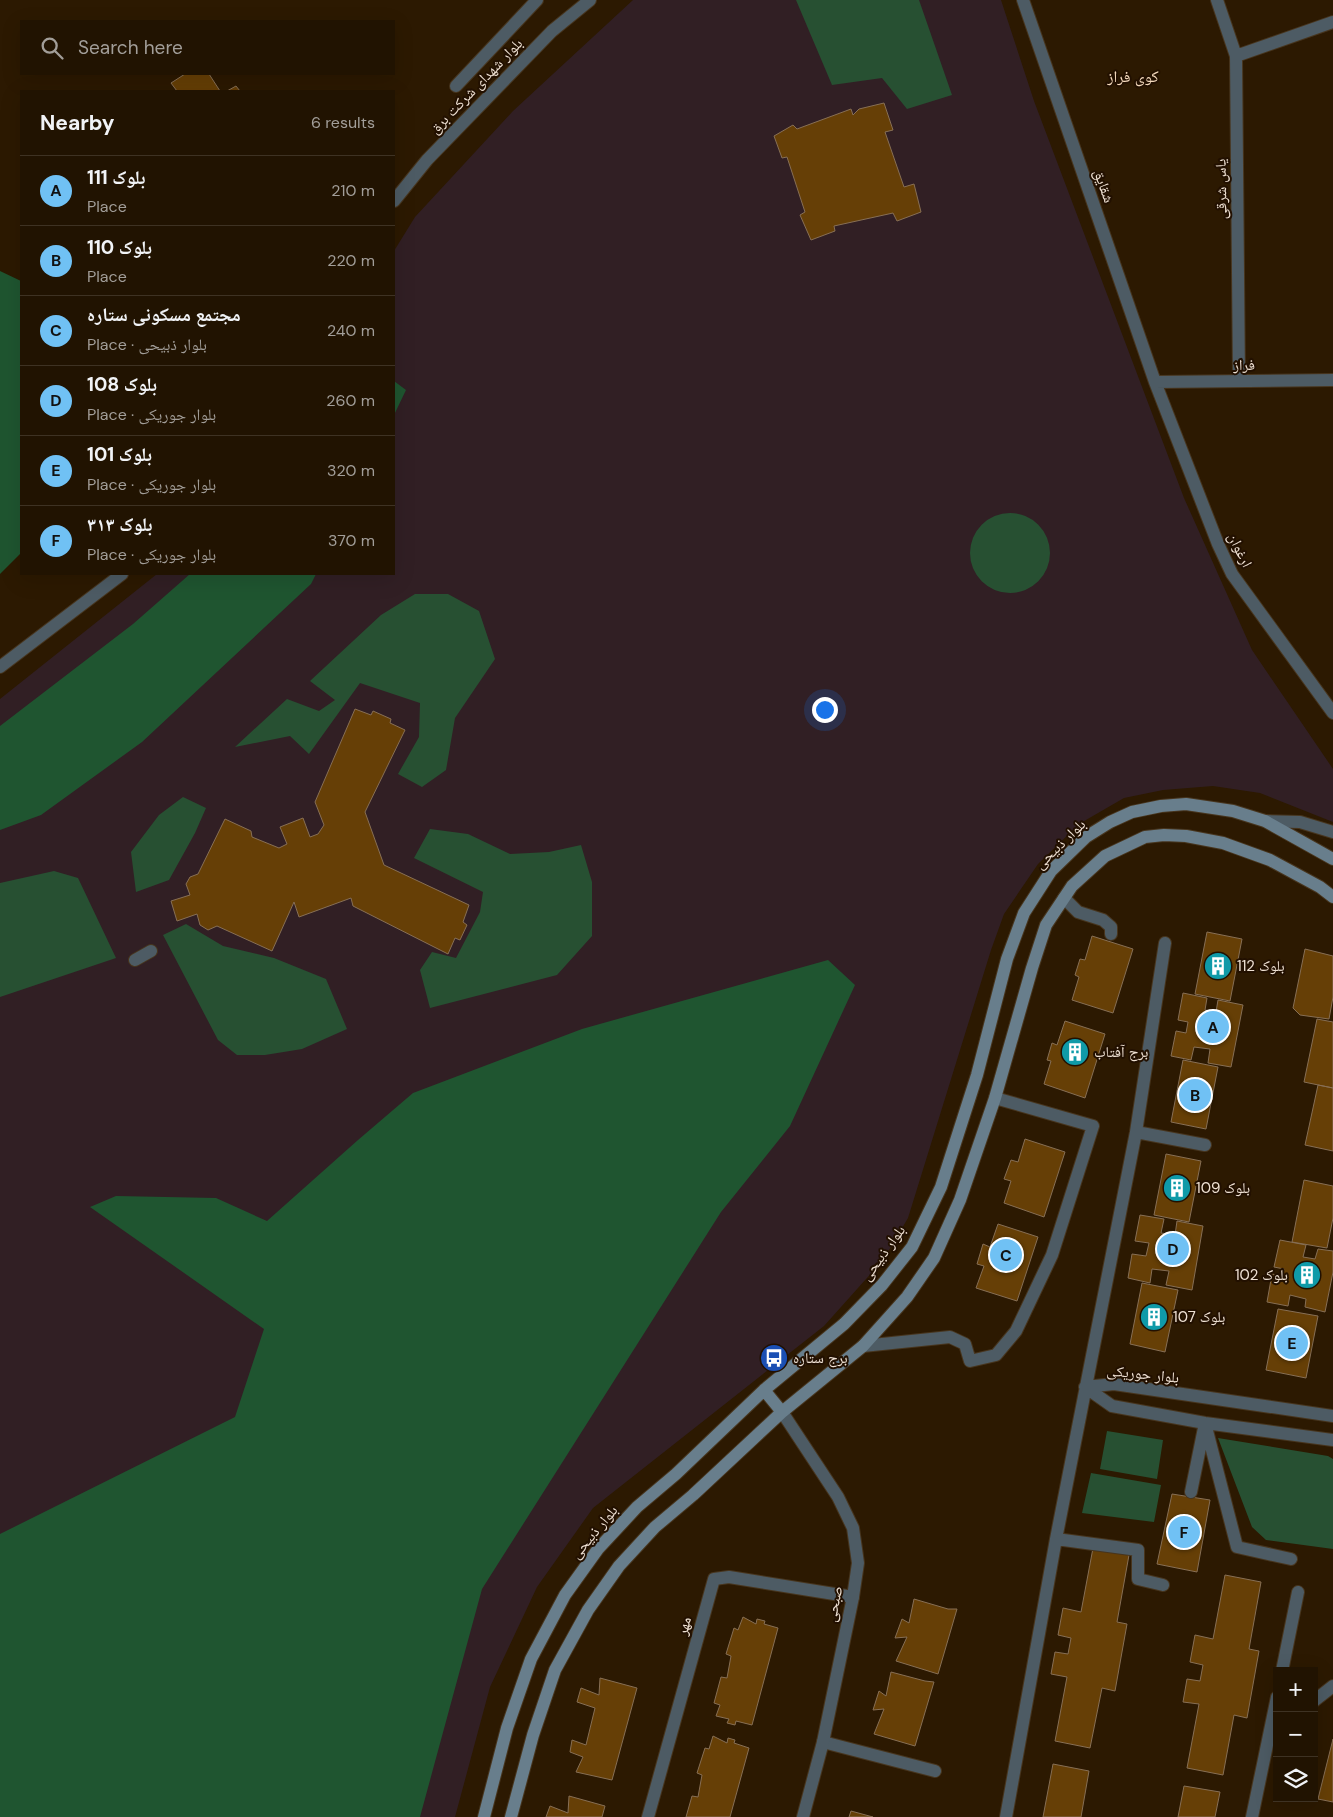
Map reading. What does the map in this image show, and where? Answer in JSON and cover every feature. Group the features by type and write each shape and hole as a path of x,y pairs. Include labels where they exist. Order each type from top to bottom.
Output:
{"main road":[{"name":"بلوار ذبیحی","path":"484,1817 507,1728 531,1659 565,1595 598,1549 637,1507 676,1474 764,1390 844,1324 882,1285 912,1247 941,1188 977,1075 1007,960 1024,913 1051,871 1086,837 1110,822 1132,812 1161,806 1186,804 1233,811 1265,820 1333,859"},
{"path":"511,1817 533,1735 555,1670 588,1610 619,1566 655,1527 693,1495 782,1412 863,1346 907,1297 934,1258 960,1200 995,1098 1046,925 1072,886 1105,856 1145,837 1164,835 1186,836 1223,843 1270,860 1320,887 1333,897"},
{"path":"764,1390 782,1412"}],"street":[{"path":"456,86 537,0"},
{"name":"بلوار شهدای شرکت برق","path":"395,200 427,160 552,31 590,0"},
{"name":"شقایق","path":"1023,0 1154,382"},
{"name":"یاس شرقی","path":"1217,0 1236,56 1239,381"},
{"path":"1236,56 1333,22"},
{"name":"فراز","path":"1154,382 1333,380"},
{"name":"ارغوان","path":"1154,382 1214,535 1229,568 1333,713"},
{"path":"0,667 121,575"},
{"path":"1265,820 1300,822 1333,832"},
{"path":"1064,898 1078,912 1103,920 1112,927 1111,934"},
{"path":"1006,1817 1056,1539 1136,1132 1165,943"},
{"path":"135,960 151,951"},
{"path":"863,1346 950,1337 965,1344 970,1361 996,1355 1016,1331 1052,1256 1093,1126 995,1098"},
{"path":"1136,1132 1205,1145"},
{"name":"بلوار جوریکی","path":"1085,1387 1114,1384 1333,1416"},
{"name":"بلوار جوریکی","path":"1085,1387 1112,1406 1205,1423 1333,1440"},
{"name":"صبحی","path":"782,1412 838,1497 853,1528 858,1563 853,1597 823,1742 803,1817"},
{"path":"1191,1492 1205,1423"},
{"path":"1205,1423 1236,1547 1292,1559"},
{"path":"1056,1539 1138,1550 1138,1579 1163,1585"},
{"name":"مهر","path":"648,1817 714,1579 729,1577 853,1597"},
{"path":"1283,1667 1298,1592"},
{"path":"1318,1698 1333,1686"},
{"path":"1252,1817 1273,1734"},
{"path":"823,1742 935,1771"}],"shaded area":[{"path":"633,0 1001,0 1034,101 1184,498 1252,650 1333,769 1333,822 1260,793 1213,786 1163,790 1124,798 1079,824 1038,864 1004,914 991,950 908,1218 883,1260 824,1326 593,1508 537,1587 490,1687 455,1817 0,1817 0,699 156,575 395,575 395,249 415,217 513,111"}],"green space":[{"path":"796,0 919,0 952,95 907,109 882,78 832,85"},
{"path":"0,271 20,281 20,554 0,574"},
{"path":"395,382 406,390 395,413"},
{"path":"1010,513 1025,516 1038,525 1047,538 1050,553 1047,568 1038,581 1025,590 1010,593 995,590 982,581 973,568 970,553 973,538 982,525 995,516"},
{"path":"189,575 316,575 311,584 142,742 41,815 0,830 0,726 133,624"},
{"path":"415,594 448,594 479,611 495,659 455,718 446,770 422,787 398,774 419,737 420,703 360,683 309,754 290,736 235,747 287,699 319,711 335,700 310,681 381,615"},
{"path":"183,797 206,808 195,833 169,880 136,892 131,852 159,815"},
{"path":"430,829 468,834 510,854 549,852 581,845 592,882 592,936 557,975 430,1008 420,970 432,952 456,958 480,912 483,892 414,858"},
{"path":"54,871 78,878 116,958 0,997 0,883"},
{"path":"186,924 223,946 274,958 326,979 347,1029 302,1049 265,1055 237,1055 218,1040 163,935"},
{"path":"828,960 855,985 790,1126 721,1212 482,1589 420,1817 0,1817 0,1534 235,1417 264,1329 90,1207 116,1196 216,1198 267,1221 413,1093 582,1029"},
{"path":"1107,1431 1163,1440 1157,1479 1100,1469"},
{"path":"1218,1438 1328,1456 1333,1459 1333,1549 1266,1540 1252,1527"},
{"path":"1091,1473 1161,1485 1154,1522 1082,1513"}],"building":[{"path":"183,75 210,75 219,90 176,90 171,83"},
{"path":"236,86 239,90 229,90"},
{"path":"884,103 893,130 885,132 904,187 914,184 921,212 897,221 893,213 834,226 835,231 811,240 800,215 805,212 787,157 782,158 774,136 793,125 797,129 851,109 853,115 859,109"},
{"path":"355,709 371,715 373,711 391,719 390,723 405,730 365,812 384,865 469,905 463,922 467,925 460,940 455,938 448,954 353,906 351,898 299,917 294,902 272,951 217,926 208,930 200,925 197,914 177,921 171,901 190,895 186,884 190,877 198,874 225,819 251,831 252,837 279,848 287,844 280,827 303,818 310,837 318,834 324,825 315,802"},
{"name":"بلوک 112","path":"1207,932 1242,939 1230,1001 1195,994"},
{"path":"1092,936 1133,949 1113,1013 1072,1000 1079,977 1075,975 1080,959 1085,960"},
{"path":"1305,949 1333,956 1333,997 1329,1019 1300,1015 1293,1008"},
{"path":"1183,993 1207,998 1205,1010 1216,1012 1218,1000 1243,1005 1231,1067 1208,1063 1210,1049 1194,1047 1191,1060 1171,1056 1176,1031 1186,1033 1188,1022 1178,1020"},
{"path":"1317,1019 1333,1022 1333,1088 1304,1082"},
{"name":"برج آفتاب","path":"1065,1021 1105,1034 1085,1098 1044,1084 1051,1061 1047,1060 1052,1043 1057,1045"},
{"path":"1183,1060 1218,1067 1206,1129 1171,1122"},
{"path":"1318,1085 1333,1088 1333,1151 1305,1145"},
{"path":"1025,1139 1065,1152 1044,1217 1004,1203 1011,1181 1004,1179 1011,1160 1018,1162"},
{"name":"بلوک 109","path":"1166,1154 1201,1161 1189,1222 1154,1215"},
{"path":"1304,1180 1333,1186 1333,1218 1327,1248 1292,1242"},
{"path":"1140,1215 1164,1219 1161,1233 1175,1235 1177,1221 1203,1226 1192,1290 1166,1285 1169,1271 1152,1269 1150,1283 1128,1278 1132,1254 1146,1256 1149,1243 1135,1241"},
{"path":"998,1224 1038,1237 1017,1301 976,1288 984,1266 977,1264 983,1244 990,1247"},
{"name":"بلوک 102","path":"1280,1240 1306,1245 1303,1257 1315,1259 1318,1249 1333,1251 1333,1272 1325,1312 1305,1307 1306,1299 1290,1295 1288,1306 1267,1302 1272,1274 1282,1276 1284,1269 1274,1267"},
{"name":"بلوک 107","path":"1142,1283 1178,1290 1165,1352 1130,1344"},
{"path":"1278,1309 1318,1316 1306,1378 1266,1370"},
{"path":"1172,1494 1210,1500 1197,1572 1157,1564"},
{"path":"1093,1548 1129,1555 1117,1622 1127,1624 1115,1691 1102,1688 1090,1748 1055,1741 1067,1677 1051,1674 1055,1652 1068,1654 1071,1638 1058,1635 1063,1608 1081,1612"},
{"path":"1225,1575 1261,1582 1249,1649 1259,1651 1247,1718 1234,1715 1223,1775 1187,1768 1199,1704 1183,1702 1187,1679 1200,1681 1203,1665 1190,1662 1195,1635 1213,1639"},
{"path":"914,1599 948,1609 957,1609 938,1674 896,1661 907,1637 895,1638 902,1619 909,1623"},
{"path":"743,1617 756,1624 757,1619 765,1621 764,1624 778,1628 752,1725 736,1721 735,1725 727,1723 729,1719 716,1716 720,1705 714,1703 721,1677 727,1678 731,1656 726,1654 734,1628 738,1630"},
{"path":"891,1672 934,1682 915,1746 874,1734 884,1709 873,1710 879,1691 886,1696"},
{"path":"600,1678 637,1688 612,1780 576,1772 583,1757 570,1752 572,1740 586,1745 595,1708 577,1702 581,1688 599,1695"},
{"path":"713,1736 727,1743 728,1738 735,1740 734,1743 749,1748 730,1817 686,1817 692,1796 698,1797 702,1775 697,1773 705,1748 709,1749"},
{"path":"1333,1739 1333,1802 1318,1799"},
{"path":"1053,1764 1089,1771 1081,1817 1043,1817"},
{"path":"1184,1786 1220,1792 1215,1817 1178,1817"},
{"path":"569,1796 605,1806 602,1817 546,1817 550,1806 568,1813"},
{"path":"851,1811 873,1817 849,1817"}],"place":[{"name":"بلوک 112","path":"1218,966"},
{"name":"بلوک 111","path":"1213,1027"},
{"name":"برج آفتاب","path":"1075,1052"},
{"name":"بلوک 110","path":"1195,1095"},
{"name":"بلوک 109","path":"1177,1188"},
{"name":"بلوک 108","path":"1173,1249"},
{"name":"مجتمع مسکونی ستاره","path":"1006,1255"},
{"name":"بلوک 102","path":"1307,1275"},
{"name":"بلوک 107","path":"1154,1317"},
{"name":"بلوک 101","path":"1292,1343"},
{"name":"برج ستاره","path":"774,1358"},
{"name":"بلوک ۳۱۳","path":"1184,1532"}],"district":[{"name":"کوی فراز","path":"1133,76"}]}
